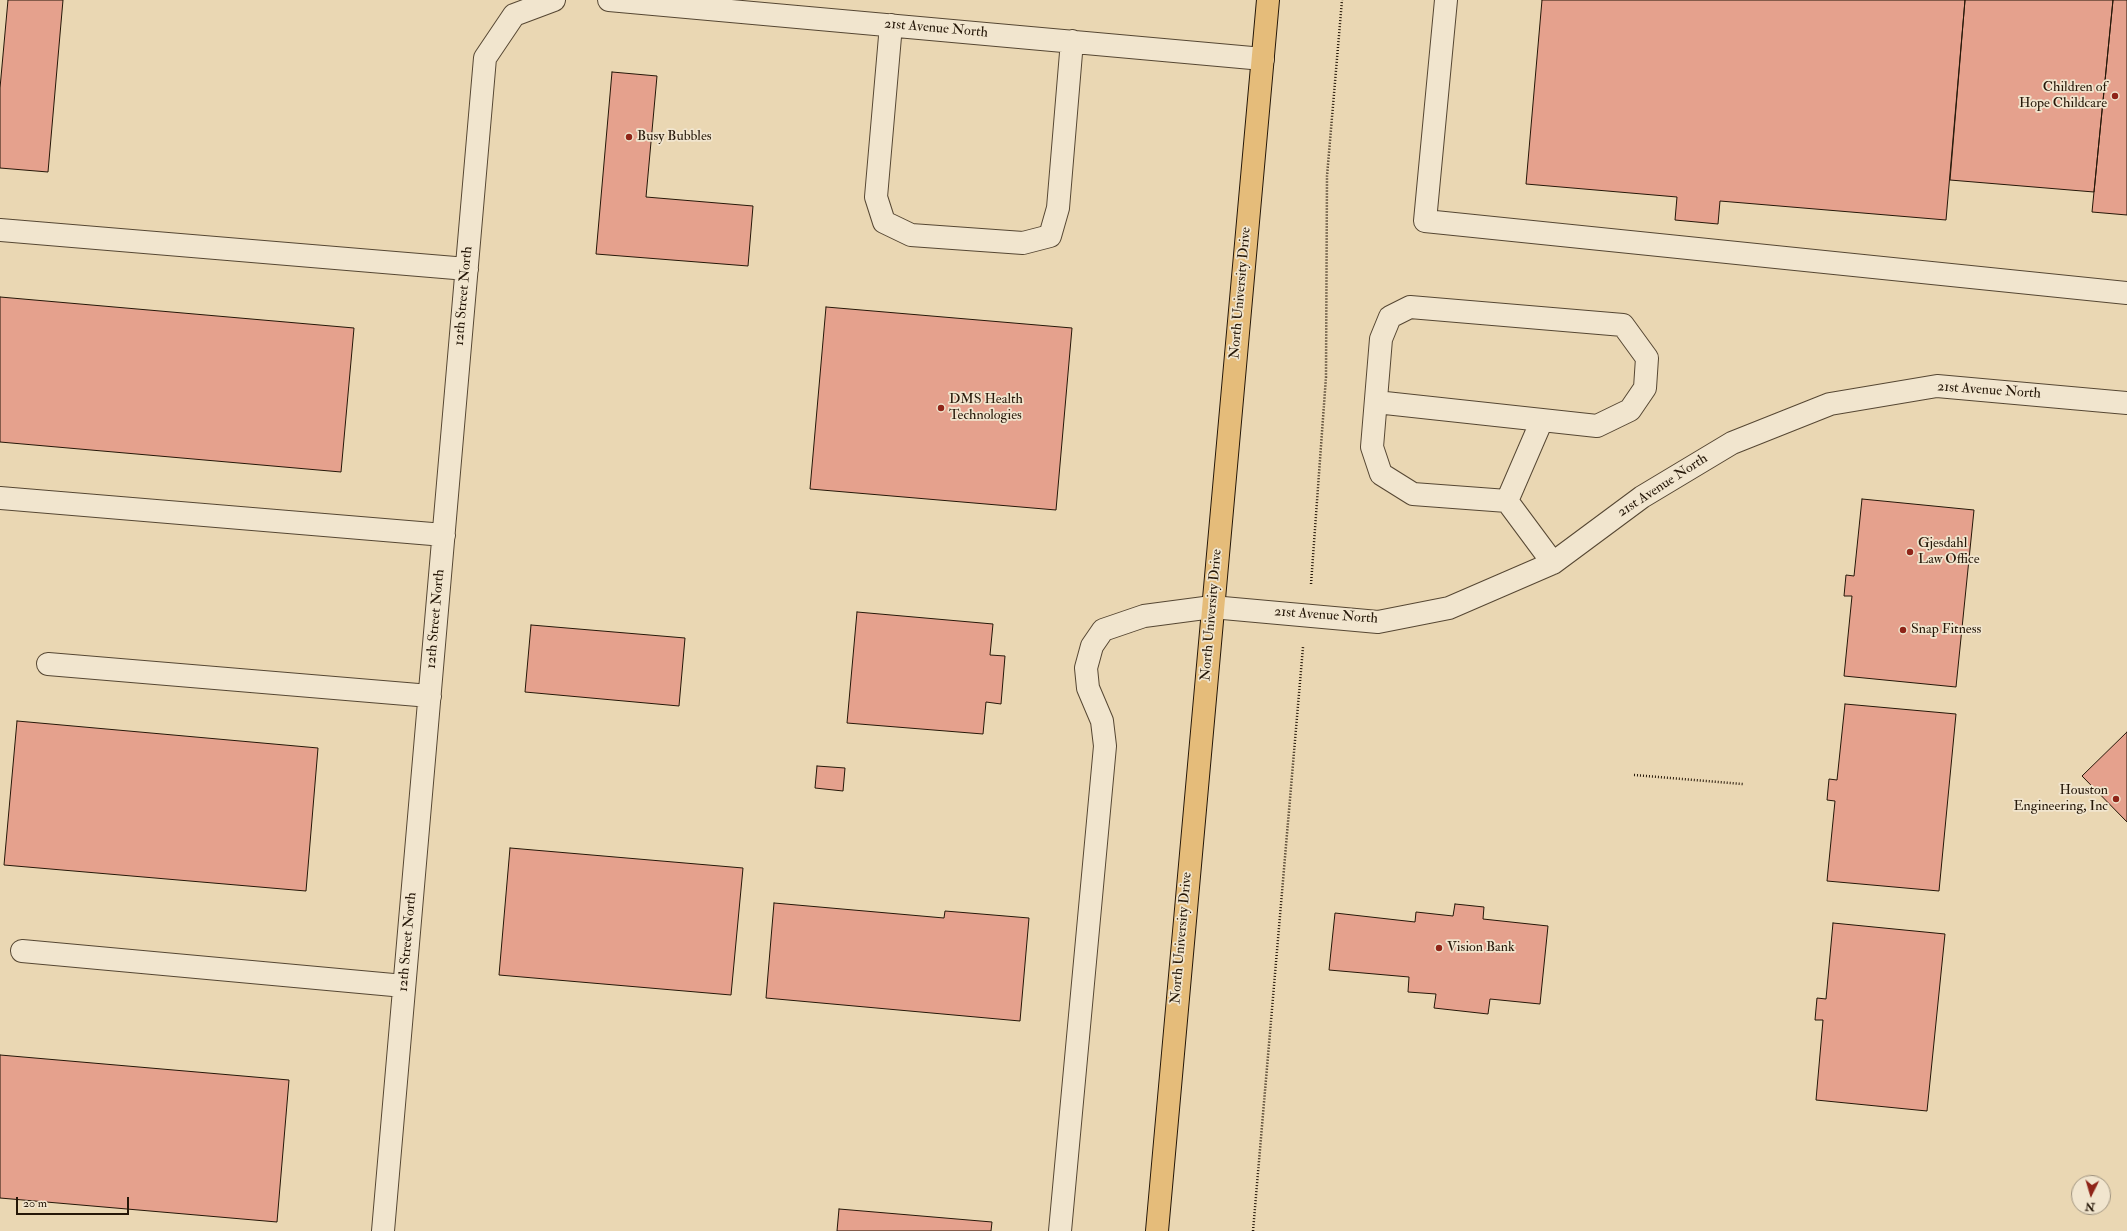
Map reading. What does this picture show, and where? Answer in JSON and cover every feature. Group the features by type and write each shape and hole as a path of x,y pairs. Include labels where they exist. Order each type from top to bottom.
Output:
{"main road":[{"name":"North University Drive","path":"1156,1231 1268,0"}],"street":[{"path":"511,8 554,0"},
{"name":"21st Avenue North","path":"609,0 1263,58"},
{"path":"1446,0 1425,221 2127,293"},
{"name":"12th Street North","path":"383,1231 485,58 511,8"},
{"path":"891,25 876,197 884,222 911,235 1024,243 1050,236 1058,208 1072,41"},
{"path":"0,230 467,270"},
{"path":"1376,402 1597,426 1630,410 1645,388 1647,358 1623,325 1410,307 1390,317 1381,339 1372,447 1381,474 1413,494 1507,501 1553,563"},
{"name":"21st Avenue North","path":"1060,1231 1104,746 1102,721 1088,688 1086,668 1092,646 1103,630 1144,616 1212,607 1378,622 1450,608 1553,563 1642,497 1732,443 1830,404 1937,386 2127,403"},
{"path":"1507,501 1542,420"},
{"path":"0,498 444,535"},
{"path":"48,664 430,696"},
{"path":"22,951 404,986"}],"path":[{"path":"1634,775 1743,784"}],"building":[{"path":"8,0 63,0 48,172 0,168 0,88"},
{"path":"1542,0 1965,0 1946,220 1720,201 1718,224 1675,220 1677,197 1526,184"},
{"path":"1965,0 2113,0 2094,192 1950,180"},
{"name":"Children of Hope Childcare","path":"2113,0 2127,0 2127,215 2092,212"},
{"name":"Busy Bubbles","path":"612,72 657,76 646,197 753,206 748,266 596,254"},
{"path":"0,297 354,328 341,472 0,442"},
{"name":"DMS Health Technologies","path":"826,307 1072,328 1056,510 810,489"},
{"path":"1862,499 1974,510 1956,687 1844,676 1852,596 1844,596 1846,575 1854,576"},
{"path":"857,612 993,624 990,655 1005,656 1001,704 986,702 983,734 847,723"},
{"path":"531,625 685,638 679,706 525,692"},
{"path":"1845,704 1956,714 1939,891 1827,881 1835,801 1827,800 1829,779 1837,780"},
{"path":"17,721 318,748 306,891 4,865"},
{"name":"Houston Engineering, Inc","path":"2127,732 2127,822 2082,776"},
{"path":"817,766 845,768 843,791 815,788"},
{"path":"510,848 743,868 731,995 499,975"},
{"path":"774,903 944,918 945,911 1029,918 1020,1021 766,998"},
{"name":"Vision Bank","path":"1455,904 1484,907 1483,919 1548,926 1540,1004 1490,999 1488,1014 1434,1008 1436,994 1408,992 1409,977 1329,970 1335,913 1415,922 1416,912 1453,916"},
{"path":"1833,923 1945,934 1927,1111 1816,1100 1823,1020 1815,1020 1817,998 1826,999"},
{"path":"0,1055 289,1080 277,1222 0,1198"},
{"path":"839,1209 992,1222 991,1231 837,1231"}],"place":[{"name":"Children of Hope Childcare","path":"2115,96"},
{"name":"Busy Bubbles","path":"629,137"},
{"name":"DMS Health Technologies","path":"941,408"},
{"name":"Gjesdahl Law Office","path":"1910,552"},
{"name":"Snap Fitness","path":"1903,630"},
{"name":"Houston Engineering, Inc","path":"2116,799"},
{"name":"Vision Bank","path":"1439,948"}]}
